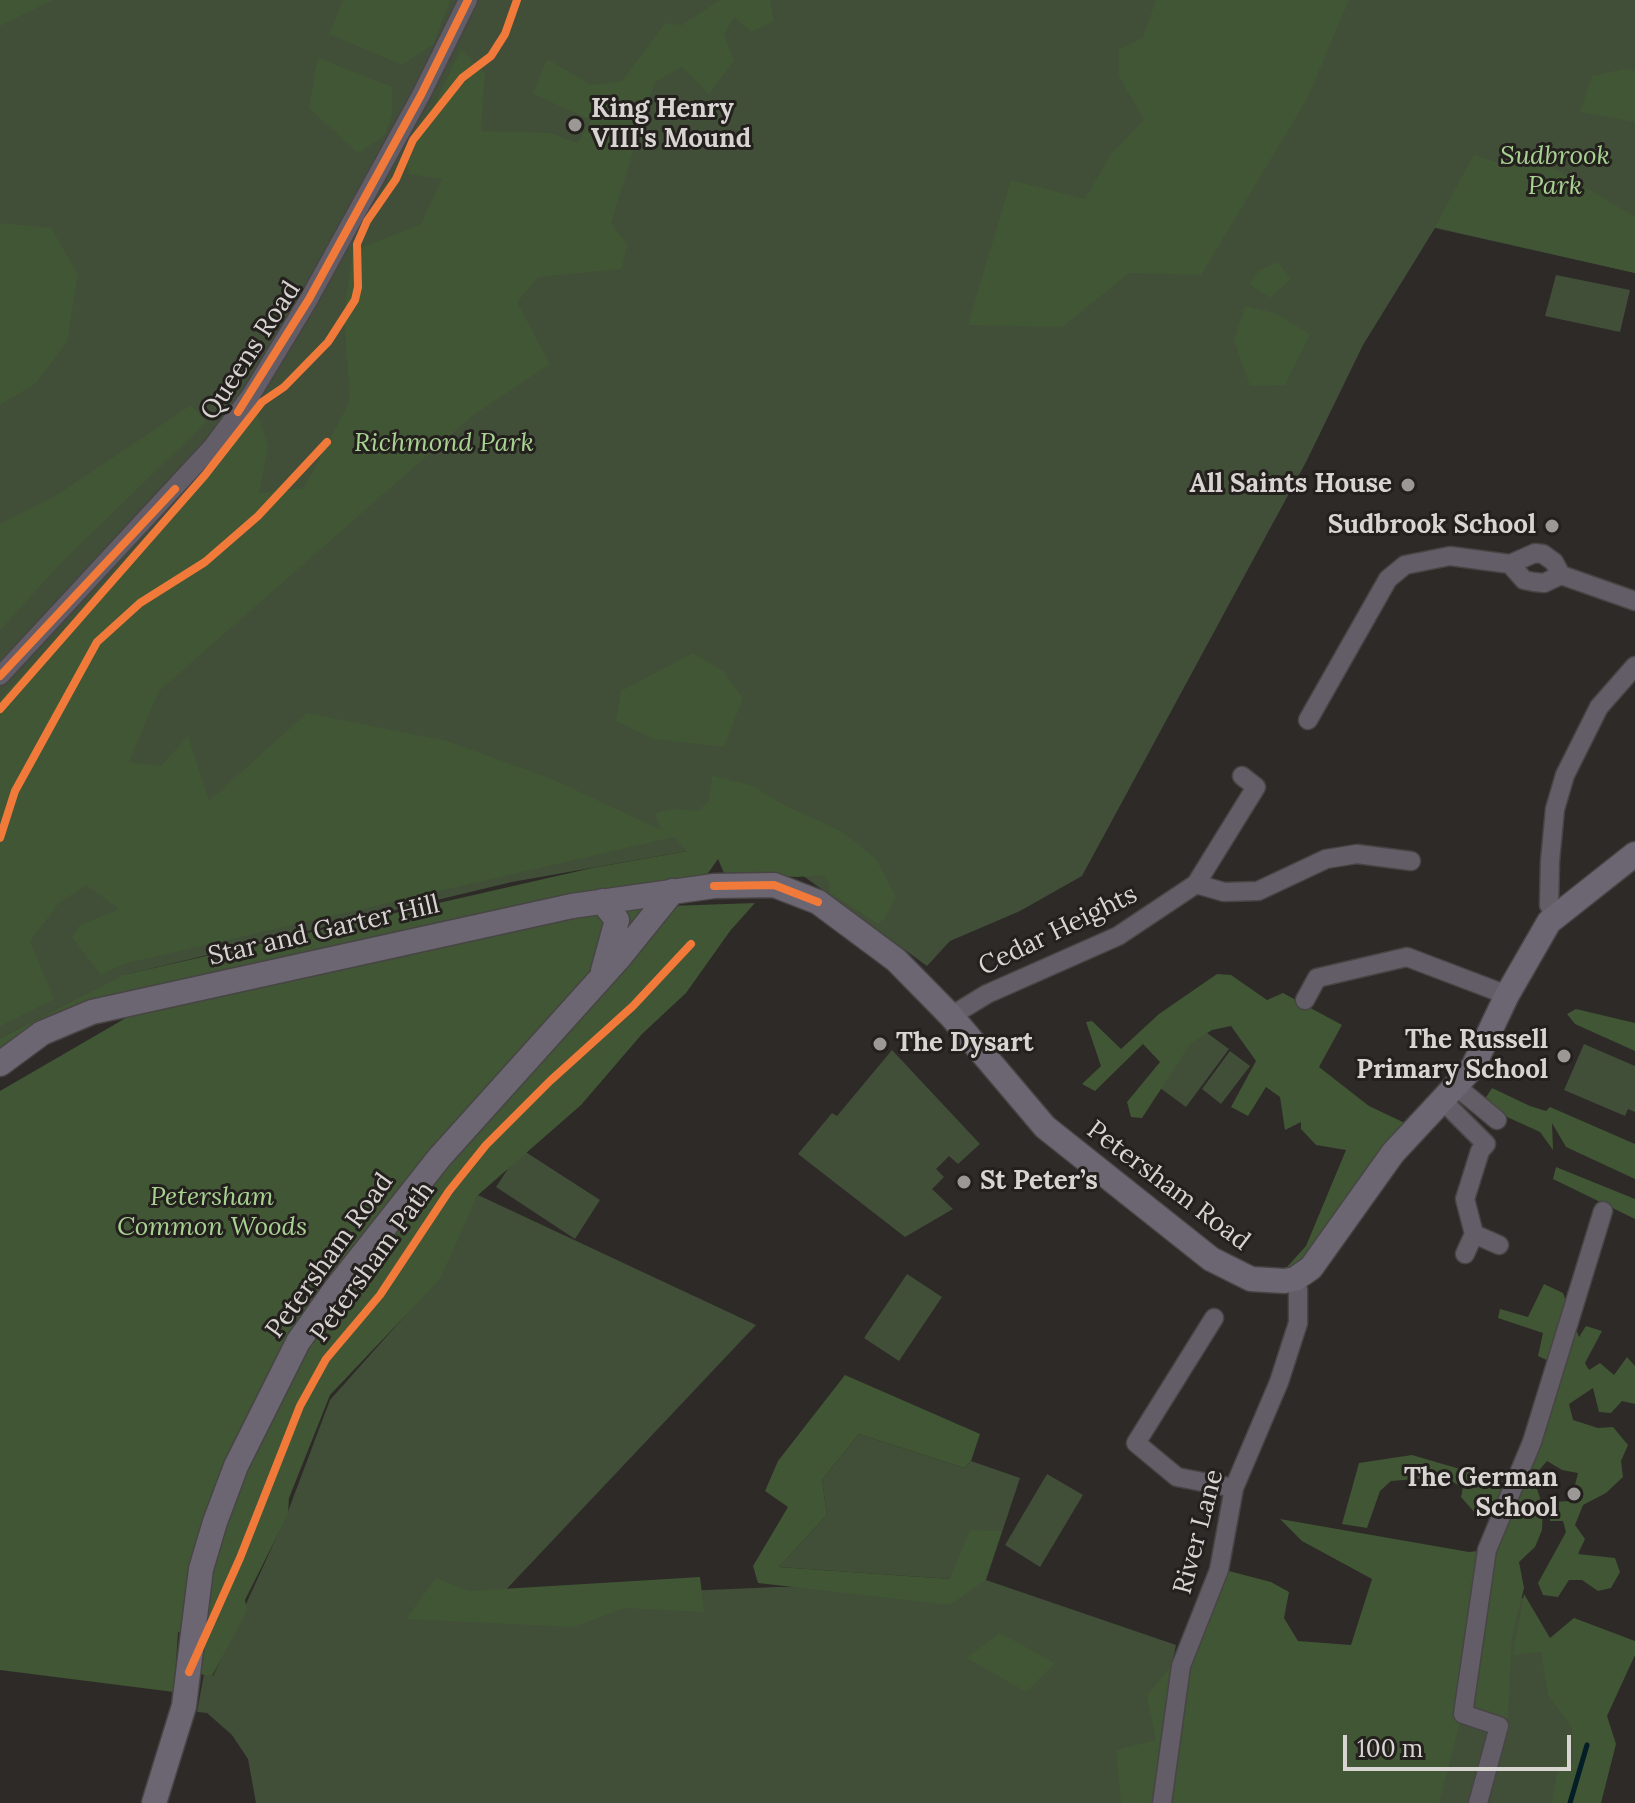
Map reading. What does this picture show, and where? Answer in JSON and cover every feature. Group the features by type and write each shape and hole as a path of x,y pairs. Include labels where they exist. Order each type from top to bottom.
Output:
{"main road":[{"path":"1295,1279 1311,1268 1393,1153 1478,1060 1507,995 1543,930 1555,916 1635,854"},
{"name":"Petersham Road","path":"154,1803 184,1706 201,1569 215,1522 236,1466 292,1354 334,1291 439,1158 600,980 673,891 752,883 774,885 808,896 896,960 951,1016 1045,1127 1211,1259 1251,1279 1295,1279"},
{"name":"Star and Garter Hill","path":"0,1064 42,1033 92,1012 482,923 673,891"},
{"name":"Petersham Road","path":"600,980 617,920 602,901"}],"street":[{"name":"Queens Road","path":"0,676 204,456 251,395 309,299 428,82 468,0"},
{"path":"1308,720 1388,579 1405,565 1450,556 1510,564 1535,553 1543,554 1554,562 1561,575 1635,601"},
{"path":"1510,564 1524,580 1544,583 1561,575"},
{"path":"1555,916 1549,905 1550,861 1555,809 1565,775 1599,707 1635,666"},
{"name":"Cedar Heights","path":"951,1016 987,994 1118,936 1196,884 1256,785"},
{"path":"1196,884 1224,892 1258,891 1326,859 1357,854 1411,861"},
{"path":"1305,1000 1317,978 1407,957 1507,995"},
{"path":"1450,1094 1497,1120"},
{"path":"1450,1094 1486,1144 1480,1151 1465,1199 1474,1234 1465,1254"},
{"path":"1478,1803 1499,1726 1463,1714 1487,1550 1532,1442 1603,1211"},
{"path":"1474,1234 1499,1245"},
{"name":"River Lane","path":"1162,1803 1181,1666 1219,1570 1234,1488 1279,1382 1298,1323 1295,1279"},
{"path":"1214,1318 1136,1443 1177,1477 1234,1488"}],"green space":[{"name":"Richmond Park","path":"0,0 1635,0 1635,273 1435,228 1363,345 1306,462 1082,876 1020,911 950,941 927,966 802,875 687,851 512,882 124,975 0,1038"},
{"path":"0,0 53,0 0,26"},
{"path":"343,0 450,0 434,44 402,65 329,34"},
{"path":"720,0 770,0 774,21 752,32 734,17 724,34 734,60 709,94 682,67 655,82 611,223 627,244 622,269 538,277 517,302 550,364 472,416 159,691 129,762 161,766 188,736 209,801 307,713 447,741 552,779 661,830 655,813 673,809 698,811 709,801 712,776 751,785 784,805 841,831 876,859 896,897 884,919 878,924 829,892 830,883 822,875 797,877 724,873 718,859 706,876 571,895 95,1004 0,1056 0,1038 123,975 592,868 687,851 674,837 123,964 101,975 72,937 80,925 119,909 86,885 59,903 30,941 54,999 0,1026 0,699 214,471 255,405 268,447 259,493 304,488 350,401 344,314 353,251 421,224 442,179 409,174 407,163 461,49 485,74 481,131 550,133 578,143 591,120 533,94 547,59 591,85 622,81 665,23 682,25"},
{"path":"1156,0 1349,0 1307,99 1201,275 1129,273 1062,327 968,325 1011,180 1085,199 1111,154 1144,120 1119,76 1119,49 1143,38"},
{"path":"318,58 392,87 392,116 384,136 358,153 309,108"},
{"path":"1624,69 1635,71 1635,122 1580,112 1592,76"},
{"name":"Sudbrook Park","path":"1474,155 1508,166 1552,167 1635,217 1635,273 1435,227"},
{"path":"0,223 51,228 78,274 67,342 35,384 0,405"},
{"path":"1278,262 1291,279 1270,298 1249,284 1260,270"},
{"path":"1556,275 1630,290 1620,332 1545,316"},
{"path":"1245,306 1275,313 1310,334 1285,385 1250,386 1234,341"},
{"path":"191,405 206,422 62,562 0,630 0,524 57,495"},
{"path":"693,653 723,671 743,698 724,747 654,739 616,721 621,691"},
{"name":"Petersham Common Woods","path":"755,903 730,931 686,993 642,1034 581,1105 478,1195 440,1279 330,1395 289,1498 288,1514 245,1600 247,1611 212,1676 199,1674 206,1639 178,1632 174,1692 0,1670 0,1091 131,1015 612,908"},
{"path":"1217,974 1231,975 1267,1000 1283,993 1342,1025 1319,1067 1369,1106 1407,1124 1298,1267 1286,1268 1306,1246 1346,1150 1316,1145 1301,1129 1301,1122 1285,1130 1280,1097 1266,1087 1248,1116 1231,1107 1256,1061 1231,1026 1212,1030 1191,1043 1142,1118 1131,1117 1127,1102 1160,1062 1143,1044 1095,1091 1082,1084 1101,1066 1086,1022 1092,1021 1121,1049 1159,1014"},
{"path":"1576,1009 1635,1023 1635,1051 1575,1024 1567,1014"},
{"path":"1199,1027 1229,1049 1186,1107 1156,1085"},
{"path":"1584,1044 1635,1066 1635,1112 1628,1109 1625,1116 1564,1090"},
{"path":"892,1050 980,1144 958,1164 949,1156 936,1169 944,1177 932,1189 953,1209 905,1237 798,1154 832,1113 837,1116"},
{"path":"1230,1051 1250,1066 1221,1104 1202,1089"},
{"path":"1492,1088 1530,1106 1546,1111 1550,1107 1635,1144 1635,1179 1566,1147 1552,1123 1553,1150 1540,1132 1494,1111 1485,1099"},
{"path":"521,1149 600,1200 575,1239 496,1187"},
{"path":"1556,1167 1635,1199 1635,1219 1553,1179"},
{"path":"478,1195 756,1325 501,1595 516,1598 778,1587 948,1588 950,1579 779,1567 827,1515 822,1480 859,1434 964,1468 971,1461 1020,1478 986,1580 1176,1645 1156,1740 1151,1803 256,1803 248,1759 232,1735 207,1713 197,1712 204,1674 213,1676 226,1648 287,1514 330,1400 435,1282"},
{"path":"907,1274 942,1297 899,1361 864,1338"},
{"path":"1544,1284 1563,1293 1579,1337 1586,1326 1602,1331 1585,1363 1589,1370 1600,1363 1614,1375 1627,1357 1635,1366 1635,1404 1622,1401 1611,1413 1599,1412 1593,1388 1569,1404 1573,1420 1598,1428 1613,1427 1628,1445 1621,1461 1623,1477 1606,1493 1583,1505 1575,1525 1585,1539 1578,1554 1615,1558 1620,1572 1611,1588 1598,1591 1582,1580 1569,1580 1558,1597 1543,1595 1538,1583 1566,1532 1563,1521 1550,1521 1550,1502 1571,1501 1578,1473 1562,1470 1547,1461 1533,1477 1543,1507 1542,1530 1535,1547 1519,1562 1524,1588 1512,1637 1507,1734 1491,1748 1484,1746 1488,1730 1460,1722 1439,1803 1165,1803 1193,1657 1229,1571 1271,1582 1289,1592 1284,1618 1298,1641 1351,1645 1372,1579 1302,1541 1280,1519 1469,1552 1486,1550 1490,1546 1483,1535 1489,1518 1475,1513 1461,1497 1463,1487 1442,1477 1391,1481 1380,1491 1367,1528 1342,1524 1359,1463 1412,1455 1518,1486 1561,1367 1538,1356 1543,1333 1498,1318 1500,1309 1528,1317"},
{"path":"845,1375 980,1434 971,1461 964,1468 859,1434 822,1480 827,1515 779,1567 950,1579 970,1530 1002,1531 985,1580 950,1605 758,1583 753,1566 788,1507 765,1491 778,1461"},
{"path":"1047,1474 1083,1495 1040,1567 1005,1545"},
{"path":"1491,1560 1524,1600 1570,1677 1581,1803 1423,1803"},
{"path":"700,1577 704,1612 625,1608 573,1627 406,1619 436,1578 469,1591"},
{"path":"1524,1594 1550,1638 1574,1618 1635,1641 1635,1655 1607,1716 1616,1744 1601,1803 1552,1803 1558,1767 1573,1762 1572,1728 1548,1695 1541,1652 1513,1655"},
{"path":"1000,1633 1055,1663 1026,1692 967,1658"},
{"path":"1182,1652 1158,1803 1121,1803 1116,1750 1156,1740 1147,1696"}],"waterway":[{"path":"1570,1803 1587,1745"}],"cycle path":[{"path":"238,412 309,299 421,95 468,0"},
{"path":"0,709 205,475 262,402 284,387 328,342 355,300 358,287 357,244 367,221 396,179 413,140 462,78 491,56 505,34 517,0"},
{"path":"0,838 15,791 97,642 140,603 205,562 258,516 327,442"},
{"path":"0,676 175,489"},
{"path":"714,886 774,885 818,902"},
{"name":"Petersham Path","path":"189,1672 240,1558 300,1406 326,1359 380,1295 449,1191 486,1145 550,1081 633,1006 691,944"}],"place":[{"name":"King Henry VIII's Mound","path":"575,125"},
{"name":"All Saints House","path":"1408,485"},
{"name":"Sudbrook School","path":"1552,526"},
{"name":"The Dysart","path":"880,1044"},
{"name":"The Russell Primary School","path":"1564,1056"},
{"name":"St Peter’s","path":"964,1182"},
{"name":"The German School","path":"1574,1494"}]}
